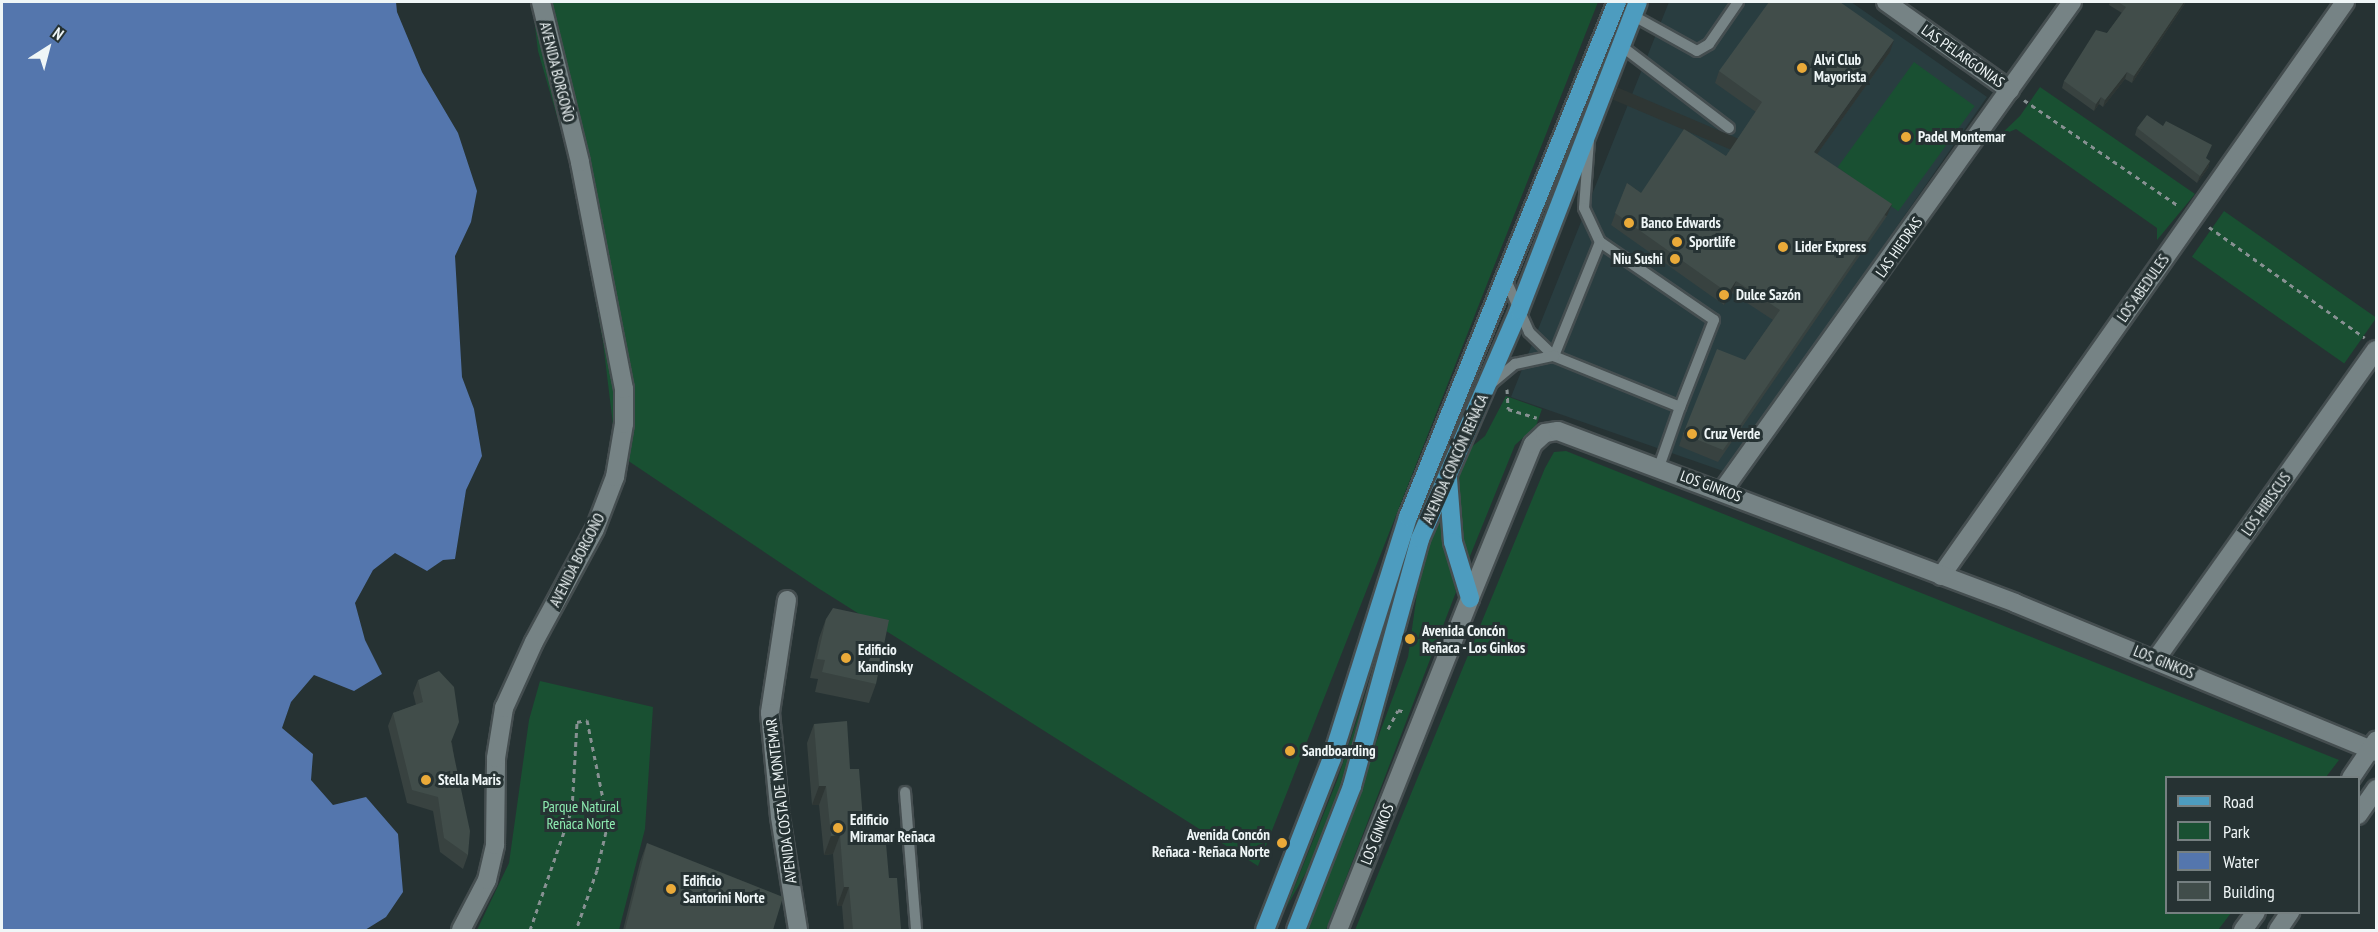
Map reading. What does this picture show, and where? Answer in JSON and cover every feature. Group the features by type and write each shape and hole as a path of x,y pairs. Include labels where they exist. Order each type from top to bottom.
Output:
{"main road":[{"name":"AVENIDA CONCÓN REÑACA","path":"1265,930 1332,758 1408,517 1617,2"},
{"name":"AVENIDA CONCÓN REÑACA","path":"1297,928 1352,786 1420,539 1519,309 1635,8"},
{"path":"1448,471 1454,542 1470,598"},
{"path":"1257,930 1274,909"}],"street":[{"name":"AVENIDA BORGOÑO","path":"461,930 487,880 495,845 496,758 504,708 534,642 595,529 615,477 624,424 624,389 584,183 541,2"},
{"name":"LAS PELARGONIAS","path":"1886,2 2010,90"},
{"name":"LAS HIEDRAS","path":"1723,490 2072,2"},
{"name":"LOS ABEDULES","path":"1941,576 2345,2"},
{"name":"LOS HIBISCUS","path":"2156,658 2376,350"},
{"name":"LOS GINKOS","path":"1338,930 1470,598 1538,438 1558,431 1723,490 2156,658 2375,747"},
{"name":"AVENIDA COSTA DE MONTEMAR","path":"787,600 770,712 780,817 798,930"},
{"path":"2352,776 2375,747"},
{"path":"2360,812 2376,789"},
{"path":"2243,930 2255,914"},
{"path":"2277,930 2289,914"}],"lane":[{"path":"1635,8 1697,51 1709,44 1738,2"},
{"path":"1620,45 1729,128"},
{"path":"1590,125 1584,208 1600,242 1714,320 1659,467"},
{"path":"1554,356 1600,242"},
{"path":"1506,280 1529,332 1554,356 1680,407"},
{"path":"1485,392 1497,376 1515,364 1554,356"},
{"path":"905,792 916,930"}],"path":[{"path":"1509,382 1508,409 1540,419"},
{"path":"1369,728 1386,734 1398,710 1424,718"},
{"path":"531,930 572,809 577,722 586,720 608,824 597,870 576,930"}],"shaded area":[{"path":"1669,2 1851,2 1987,97 1726,472 1511,397"}],"green space":[{"path":"532,2 1598,2 1258,866 818,588 612,450 613,425 603,342 571,165 538,51"},
{"name":"Padel Montemar","path":"1914,62 1975,106 1898,211 1838,167"},
{"path":"2040,87 2195,194 2157,240 2157,228 2016,129 1998,137 2020,116"},
{"path":"2224,211 2376,317 2344,364 2192,257"},
{"path":"1506,396 1542,409 1536,426 1515,445 1466,566 1453,487 1469,449 1485,436"},
{"path":"1566,451 2339,760 2327,776 2165,776 2165,914 2230,914 2218,930 1355,930 1545,468 1554,452"},
{"path":"1440,515 1456,592 1326,930 1306,930 1408,657 1422,558"},
{"name":"Parque Natural Reñaca Norte","path":"540,681 653,707 645,829 619,930 477,930 509,863 529,720"},
{"path":"1368,686 1352,765 1317,853 1286,908 1338,778"}],"water":[{"path":"2,2 396,2 397,12 422,72 458,133 477,191 471,222 455,256 462,377 474,409 482,456 466,490 455,559 443,560 427,571 395,553 373,570 355,603 365,640 382,674 354,691 314,675 291,702 282,728 313,754 311,780 333,805 366,797 398,834 403,892 386,917 365,930 2,930"}],"building":[{"path":"1769,2 1840,2 1894,40 1814,152 1892,204 1723,450 1683,434 1717,349 1745,360 1780,310 1736,281 1728,293 1615,213 1627,183 1641,193 1684,129 1726,156 1762,102 1719,71"},
{"path":"2118,2 2184,2 2134,76 2127,72 2105,100 2101,97 2096,104 2064,81 2096,30 2107,33 2126,7"},
{"path":"2147,115 2163,126 2166,121 2212,145 2206,158 2210,161 2200,176 2137,128"},
{"name":"Edificio Kandinsky","path":"833,608 889,620 876,684 822,672 825,660 817,659 826,619"},
{"name":"Stella Maris","path":"439,671 454,687 459,722 451,742 470,831 468,855 444,838 438,797 412,790 393,713 423,702 418,680"},
{"name":"Edificio Miramar Reñaca","path":"847,721 850,769 859,769 864,833 885,832 889,878 897,878 901,929 853,930 849,887 844,887 840,835 831,836 826,786 819,786 814,724"},
{"name":"Edificio Santorini Norte","path":"647,843 783,897 773,930 625,930"}],"place":[{"name":"Alvi Club Mayorista","path":"1802,68"},
{"name":"Padel Montemar","path":"1906,137"},
{"name":"Banco Edwards","path":"1629,223"},
{"name":"Sportlife","path":"1677,242"},
{"name":"Lider Express","path":"1783,247"},
{"name":"Niu Sushi","path":"1675,259"},
{"name":"Dulce Sazón","path":"1724,295"},
{"name":"Cruz Verde","path":"1692,434"},
{"name":"Avenida Concón Reñaca - Los Ginkos","path":"1410,639"},
{"name":"Edificio Kandinsky","path":"846,658"},
{"name":"Sandboarding","path":"1290,751"},
{"name":"Stella Maris","path":"426,780"},
{"name":"Edificio Miramar Reñaca","path":"838,828"},
{"name":"Avenida Concón Reñaca - Reñaca Norte","path":"1282,843"},
{"name":"Edificio Santorini Norte","path":"671,889"}]}
